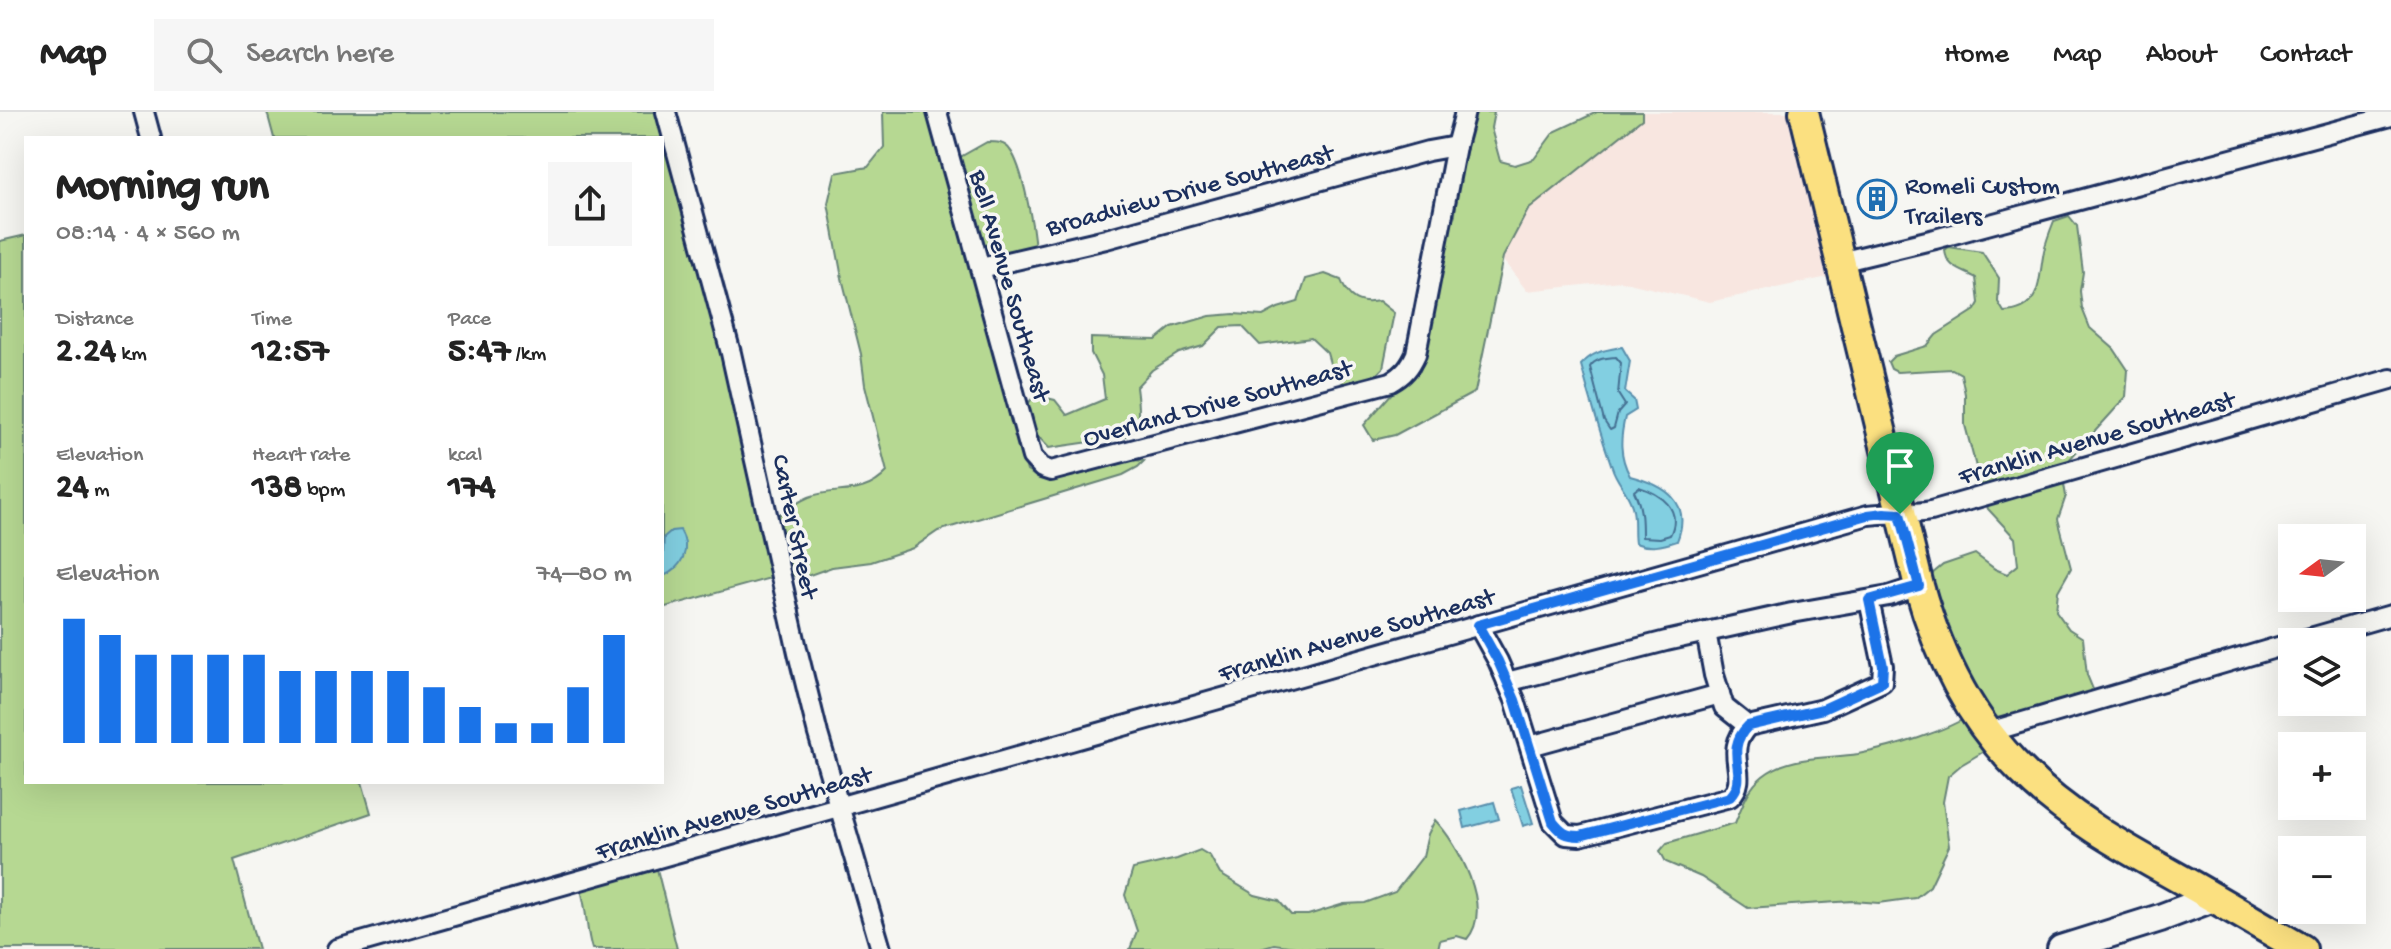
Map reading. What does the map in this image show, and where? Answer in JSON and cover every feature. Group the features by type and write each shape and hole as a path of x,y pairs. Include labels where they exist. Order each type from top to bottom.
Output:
{"main road":[{"path":"1804,112 1919,586 1941,652 1967,701 2019,769 2053,800 2136,855 2302,949"}],"street":[{"path":"144,112 150,136"},
{"name":"Carter Street","path":"666,112 731,353 798,653 881,949"},
{"name":"Bell Avenue Southeast","path":"937,112 1032,457 1042,468"},
{"path":"1456,146 1465,112"},
{"path":"1840,262 2391,116"},
{"name":"Broadview Drive Southeast","path":"981,268 1106,239 1456,146"},
{"name":"Overland Drive Southeast","path":"1042,468 1059,470 1391,382 1403,374 1416,354 1456,146"},
{"name":"Franklin Avenue Southeast","path":"337,949 1868,515 1931,511 2391,379"},
{"path":"1507,682 1706,632 1869,600 1919,586"},
{"path":"1478,625 1507,682 1553,822 1566,835 1580,836 1730,797 1739,784 1736,745 1740,734 1748,726 1823,709 1882,682 1883,666 1869,600"},
{"path":"2346,628 2391,615"},
{"path":"1706,632 1724,707 1748,726"},
{"path":"1989,732 2278,648"},
{"path":"1530,746 1720,694"},
{"path":"2061,949 2213,898"}],"shaded area":[{"path":"1642,112 1804,112 1842,274 1710,302 1620,281 1527,291 1502,259 1528,210 1642,119"}],"green space":[{"path":"267,112 666,112 769,521 809,497 868,486 887,472 865,385 828,203 835,173 868,167 884,147 883,112 929,112 1027,471 1039,478 1070,477 1134,460 1144,461 1123,475 938,531 913,548 871,562 832,567 807,576 781,575 664,607 664,136 273,136"},
{"path":"1472,112 1494,112 1491,128 1500,161 1515,165 1534,159 1554,132 1597,112 1642,112 1642,119 1528,210 1503,257 1475,392 1395,435 1373,440 1364,425 1399,385 1420,371 1432,317 1438,268 1455,214"},
{"path":"987,142 1006,145 1015,158 1027,199 1035,251 1000,255 981,244 955,160"},
{"path":"2069,216 2077,226 2083,272 2080,291 2082,308 2090,328 2114,349 2128,370 2126,397 2068,461 2062,473 2066,496 2058,519 2071,568 2058,591 2056,611 2069,629 2083,638 2087,675 2097,699 1990,731 1998,743 1948,776 1943,802 1949,846 1930,886 1915,898 1879,903 1853,901 1748,908 1701,877 1666,862 1660,851 1667,843 1735,823 1753,786 1784,764 1888,747 1919,738 1975,713 1927,578 1943,565 1975,554 2007,574 2018,565 2015,538 1988,509 1965,425 1965,394 1961,374 1952,369 1897,372 1891,369 1888,362 1894,356 1927,346 1936,335 1975,310 1979,303 1976,278 1952,265 1945,250 1949,247 1982,252 1999,278 1998,302 2004,312 2016,310 2032,300 2036,292 2054,221"},
{"path":"24,235 24,784 363,784 371,813 234,860 258,949 0,949 0,241"},
{"path":"1325,274 1341,280 1355,299 1379,301 1394,313 1383,368 1372,379 1352,390 1333,374 1327,353 1311,338 1260,345 1242,326 1222,327 1203,346 1179,353 1152,370 1136,387 1137,422 1124,437 1049,448 1032,430 1026,406 1035,395 1055,400 1067,415 1105,399 1102,375 1091,353 1091,338 1156,340 1172,327 1210,316 1263,316 1298,302 1306,279"},
{"path":"1435,820 1454,844 1475,894 1477,911 1467,939 1457,936 1440,940 1438,949 1310,949 1274,944 1257,949 1130,949 1137,931 1125,895 1133,869 1200,850 1210,856 1220,874 1255,895 1279,901 1291,915 1308,915 1344,904 1365,903 1395,892 1423,856"},
{"path":"657,869 677,949 592,949 581,890"}],"water":[{"path":"1622,347 1630,361 1625,392 1634,400 1636,410 1625,417 1623,425 1621,440 1626,469 1630,476 1664,490 1678,505 1681,515 1677,541 1661,545 1635,543 1632,506 1614,472 1581,365 1595,354"},
{"path":"680,530 685,551 675,569 664,576 664,537 671,531"},
{"path":"1521,785 1533,823 1523,826 1511,788"},
{"path":"1494,802 1499,819 1465,828 1461,811"}],"place":[{"name":"Romeli Custom Trailers","path":"1877,199"}],"route":[{"path":"1900,514 1919,586 1869,600 1883,666 1882,682 1823,709 1748,726 1740,734 1736,745 1739,784 1730,797 1580,836 1561,832 1553,822 1515,700 1478,625 1868,515 1900,514"}]}
